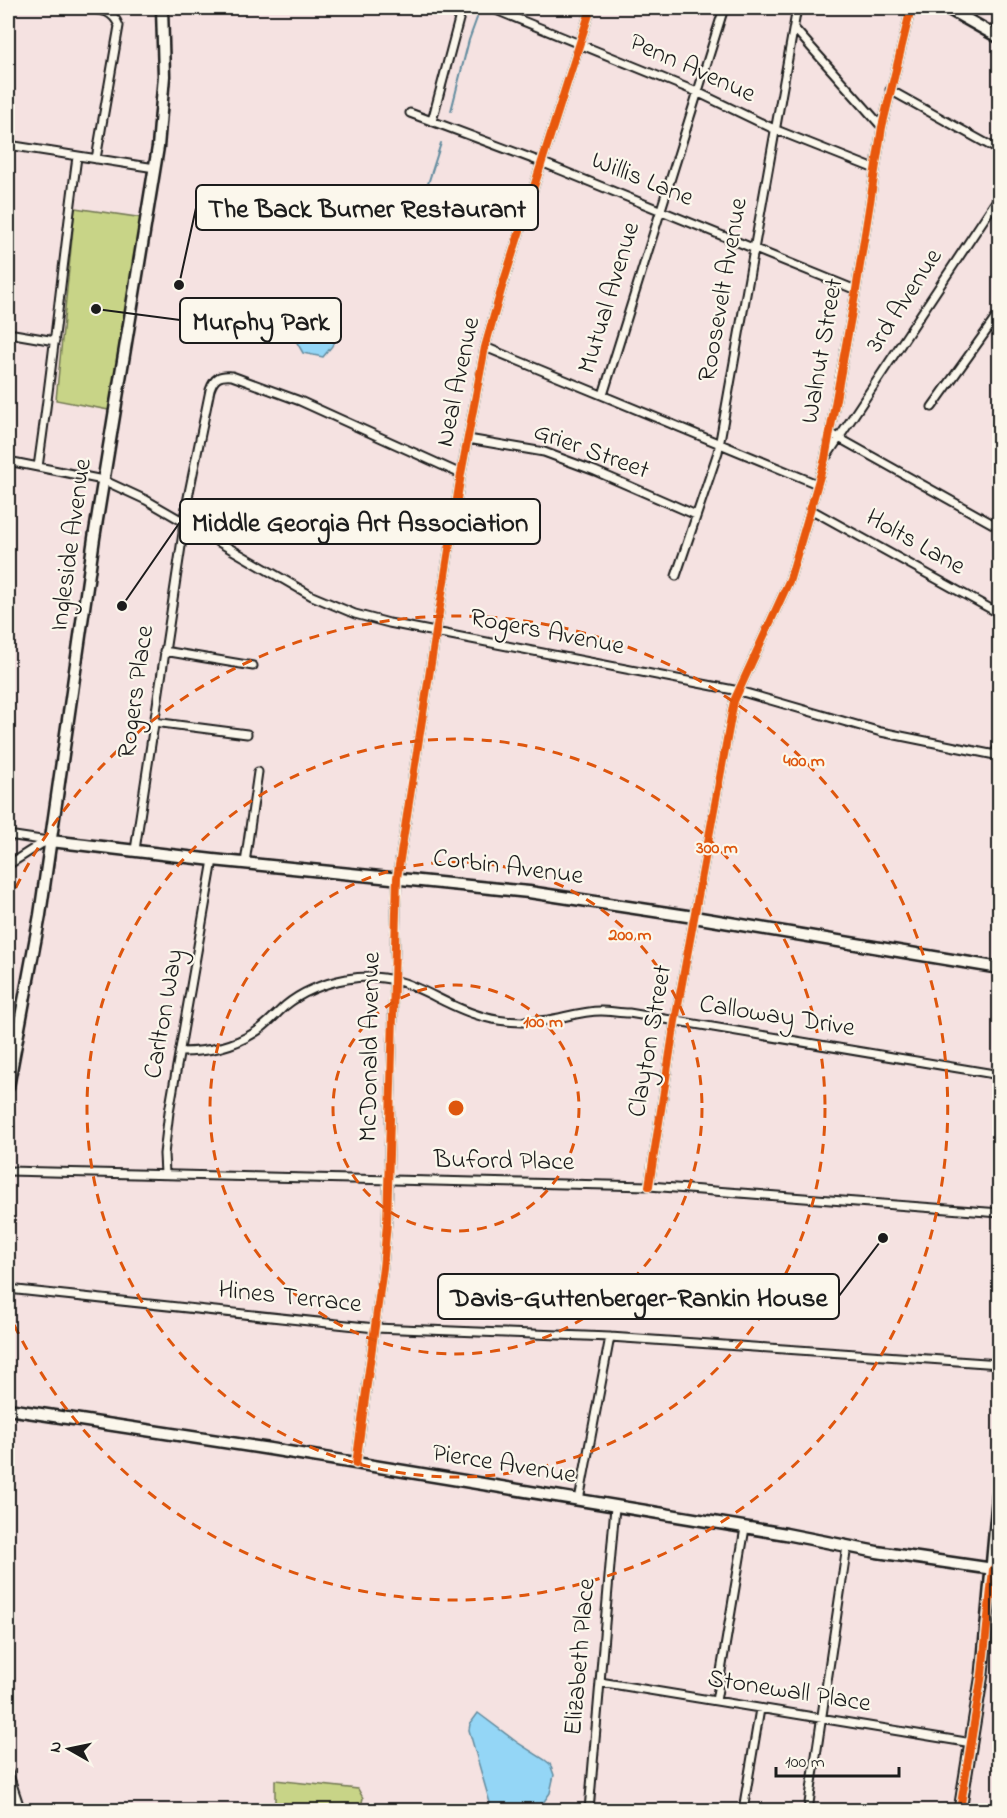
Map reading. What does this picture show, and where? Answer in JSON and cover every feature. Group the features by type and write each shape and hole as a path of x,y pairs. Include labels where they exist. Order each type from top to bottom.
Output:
{"street":[{"path":"81,8 110,12 116,18 119,26 96,159"},
{"name":"Ingleside Avenue","path":"8,1087 40,915 103,480 155,168 164,76 162,8"},
{"path":"432,121 462,8"},
{"name":"Penn Avenue","path":"490,8 698,92 774,129 875,168"},
{"name":"Neal Avenue","path":"437,633 461,474 485,347 591,8"},
{"name":"Mutual Avenue","path":"603,395 659,209 724,8"},
{"name":"Roosevelt Avenue","path":"676,576 718,452 797,8"},
{"name":"Walnut Street","path":"739,691 787,587 825,459 856,290 882,127 911,8"},
{"path":"947,8 999,38"},
{"path":"794,28 882,127"},
{"path":"890,90 999,151"},
{"name":"Willis Lane","path":"410,113 542,162 856,290"},
{"path":"8,145 155,168"},
{"path":"38,467 77,157"},
{"name":"3rd Avenue","path":"825,459 999,195"},
{"path":"932,407 999,312"},
{"path":"992,322 999,328"},
{"path":"8,333 55,341"},
{"path":"485,347 817,484"},
{"name":"Rogers Place","path":"135,850 183,522 210,390 216,378 222,375 232,376 300,401 461,474"},
{"path":"830,433 999,528"},
{"name":"Grier Street","path":"468,439 544,452 595,471 696,515"},
{"name":"Rogers Avenue","path":"8,461 103,480 146,500 293,586 327,603 377,620 739,691 881,732 997,756"},
{"name":"Holts Lane","path":"810,509 999,614"},
{"name":"McDonald Avenue","path":"356,1464 383,1268 389,1181 397,878 437,633"},
{"path":"164,651 253,666"},
{"name":"Clayton Street","path":"649,1186 675,1021 734,701 739,691"},
{"path":"154,722 247,734"},
{"path":"997,756 999,743"},
{"path":"244,863 258,772"},
{"name":"Corbin Avenue","path":"8,835 213,860 529,892 999,968"},
{"path":"8,865 40,844 51,841"},
{"name":"Carlton Way","path":"165,1174 164,1154 168,1123 213,860"},
{"name":"Calloway Drive","path":"180,1052 199,1052 228,1046 254,1033 286,1005 315,988 348,979 374,977 393,979 415,986 475,1014 504,1021 523,1023 600,1011 675,1021 999,1075"},
{"name":"Buford Place","path":"8,1171 649,1186 999,1213"},
{"name":"Hines Terrace","path":"8,1288 375,1328 610,1337 999,1364"},
{"path":"579,1500 610,1337"},
{"name":"Pierce Avenue","path":"8,1409 579,1500 997,1572"},
{"path":"960,1810 997,1572 999,1474"},
{"name":"Elizabeth Place","path":"589,1810 615,1507"},
{"path":"716,1701 745,1528"},
{"path":"808,1810 848,1546"},
{"path":"997,1572 999,1585"},
{"name":"Stonewall Place","path":"600,1682 972,1743"},
{"path":"743,1810 760,1709"},
{"path":"8,1772 21,1810"}],"green space":[{"path":"75,208 143,218 109,410 56,400"},
{"path":"275,1780 358,1789 363,1798 360,1810 275,1810"}],"water":[{"path":"316,309 335,315 341,325 335,342 323,357 303,353 292,334 302,315"},
{"path":"478,1713 550,1764 554,1775 550,1793 534,1810 492,1810 469,1730 470,1724"}],"waterway":[{"path":"451,111 477,18"},
{"path":"427,187 441,143"}],"cycle path":[{"path":"356,1464 387,1223 397,878 461,474 485,347 591,8"},
{"path":"649,1186 675,1021 734,701 790,579 825,459 856,290 882,127 911,8"},
{"path":"960,1810 982,1674 993,1570 1000,1570"}],"place":[{"name":"The Back Burner Restaurant","path":"179,285"},
{"name":"Murphy Park","path":"96,309"},
{"name":"Middle Georgia Art Association","path":"122,606"},
{"name":"Davis-Guttenberger-Rankin House","path":"883,1238"}]}
